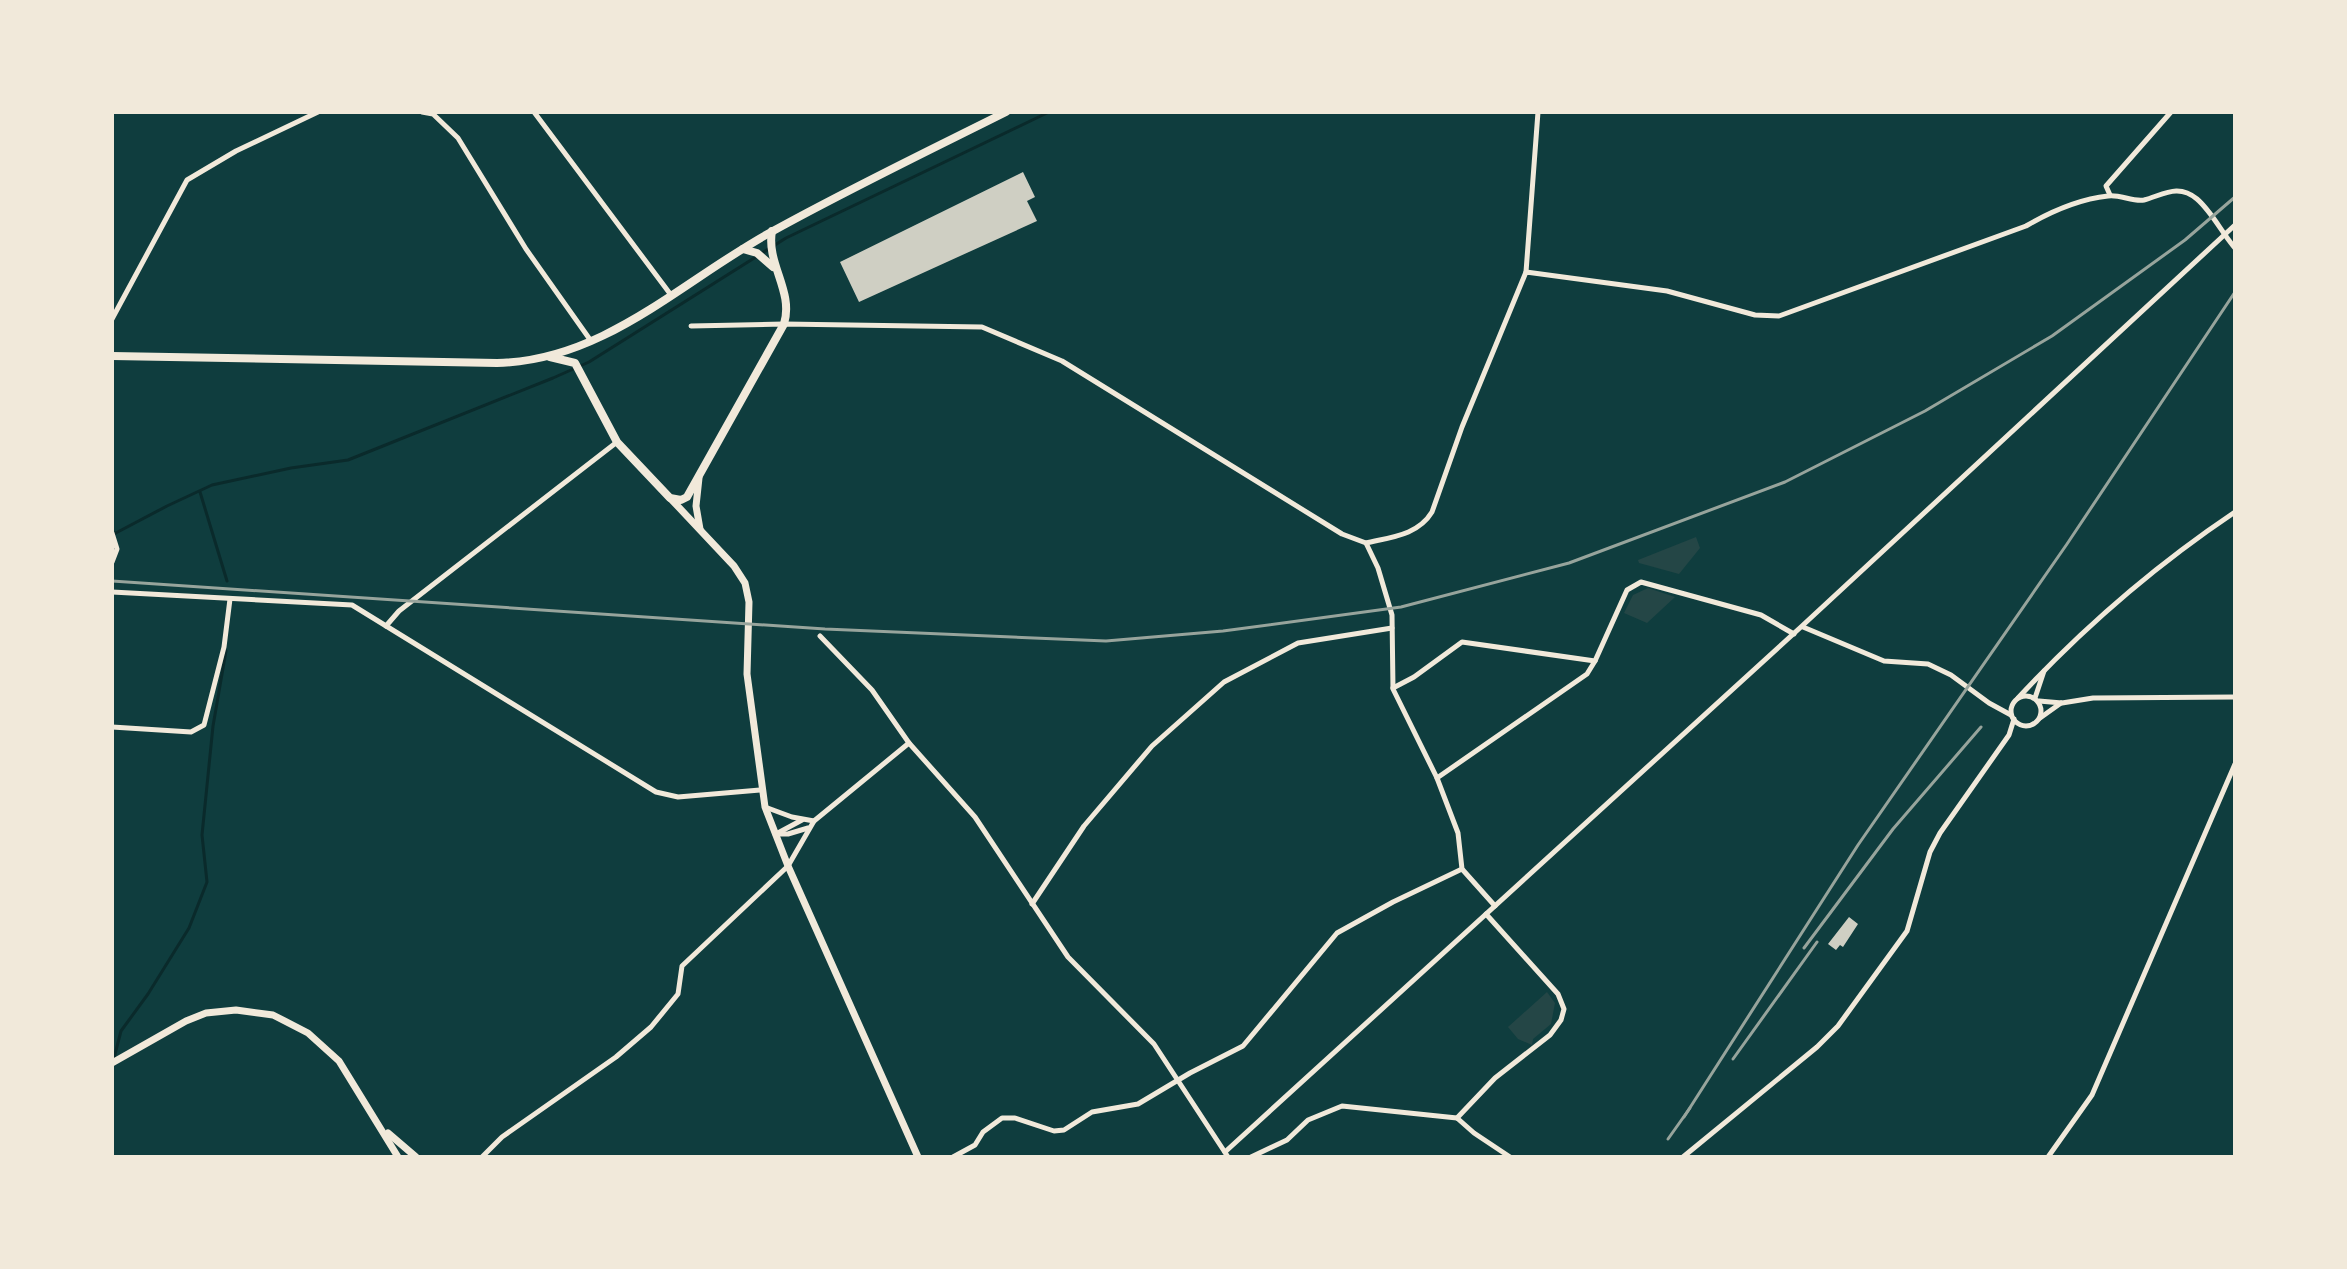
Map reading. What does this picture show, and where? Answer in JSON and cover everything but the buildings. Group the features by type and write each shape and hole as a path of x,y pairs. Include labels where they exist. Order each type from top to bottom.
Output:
{"main road":[{"path":"112,356 514,363 541,356 613,332 772,231 1006,112"},
{"path":"670,498 681,500 687,497 785,320 784,292 769,244 772,231"},
{"path":"743,249 763,257 776,271"},
{"path":"575,363 591,341"},
{"path":"541,356 575,363"},
{"path":"575,363 617,442 734,566 745,583 749,602 747,674 760,790 765,807 788,866 918,1157"},
{"path":"700,471 696,506 700,531"},
{"path":"112,1063 206,1013 236,1010 273,1015 319,1040 339,1061 398,1157"},
{"path":"381,1126 416,1157"}],"street":[{"path":"112,319 187,180 236,151 318,112"},
{"path":"422,112 433,113 458,138 526,249 591,341"},
{"path":"534,112 671,295"},
{"path":"691,326 785,320 982,327 1062,361 1342,534 1366,543 1409,533 1424,524 1432,512 1462,427 1526,272 1538,112"},
{"path":"2110,195 2106,186 2171,112"},
{"path":"1526,272 1667,291 1755,315 1779,316 2026,226 2044,216 2110,195 2142,201 2165,191 2181,190 2196,198 2235,248"},
{"path":"820,636 872,690 909,743 975,817 1068,957 1154,1044 1227,1154 2235,225"},
{"path":"386,626 399,611 617,442"},
{"path":"1683,1157 1816,1048 1838,1026 1907,931 1930,852 2009,735 2016,699 2058,654 2124,597 2235,512"},
{"path":"112,533 117,549 112,562"},
{"path":"1366,543 1392,615 1393,689 1437,778 1458,833 1462,869 1495,906"},
{"path":"1437,778 1587,674 1627,590 1641,582 1761,615 1794,634"},
{"path":"112,592 352,605 656,792 678,797 760,790"},
{"path":"112,727 191,732 204,725 224,647 230,599"},
{"path":"1802,626 1884,661 1928,664 1951,675 2026,726"},
{"path":"1032,904 1084,826 1152,746 1224,682 1298,643 1392,628"},
{"path":"1393,689 1462,642 1595,661"},
{"path":"2039,719 2042,710 2037,700 2044,670"},
{"path":"1992,705 2027,695 2037,700 2062,703 2093,698 2235,697"},
{"path":"2009,735 2062,703"},
{"path":"482,1157 502,1137 616,1057 651,1027 678,994 682,966 788,866 814,821 909,743"},
{"path":"2048,1157 2092,1095 2235,764"},
{"path":"765,807 814,821"},
{"path":"775,834 803,819"},
{"path":"775,834 809,828"},
{"path":"953,1157 975,1145 983,1132 1002,1118 1015,1118 1054,1131 1064,1130 1092,1112 1138,1104 1243,1046 1337,933 1462,869"},
{"path":"1457,1118 1495,1078 1550,1035 1561,1020 1564,1009 1558,994 1486,914"},
{"path":"1251,1157 1287,1140 1308,1120 1342,1106 1457,1118 1510,1157"}],"shaded area":[{"path":"1696,537 1700,548 1679,574 1639,563 1638,560"},
{"path":"1648,588 1675,597 1647,623 1624,613 1633,595"},
{"path":"1547,992 1555,1003 1551,1024 1533,1039 1532,1045 1518,1039 1508,1027"}],"waterway":[{"path":"112,535 212,485 291,468 348,460 589,362 786,238 1049,112"},
{"path":"200,492 227,581"},
{"path":"114,1058 121,1031 189,928 207,882 202,835 213,726 226,651"}],"railway":[{"path":"112,581 825,629 1106,641 1223,631 1401,607 1569,563 1785,482 1925,411 2052,336 2185,240 2235,197"},
{"path":"1684,1117 1858,845 2067,544 2235,292"},
{"path":"1804,948 1893,829 1981,727"},
{"path":"1733,1059 1817,942"},
{"path":"1668,1139 1690,1108"}]}
